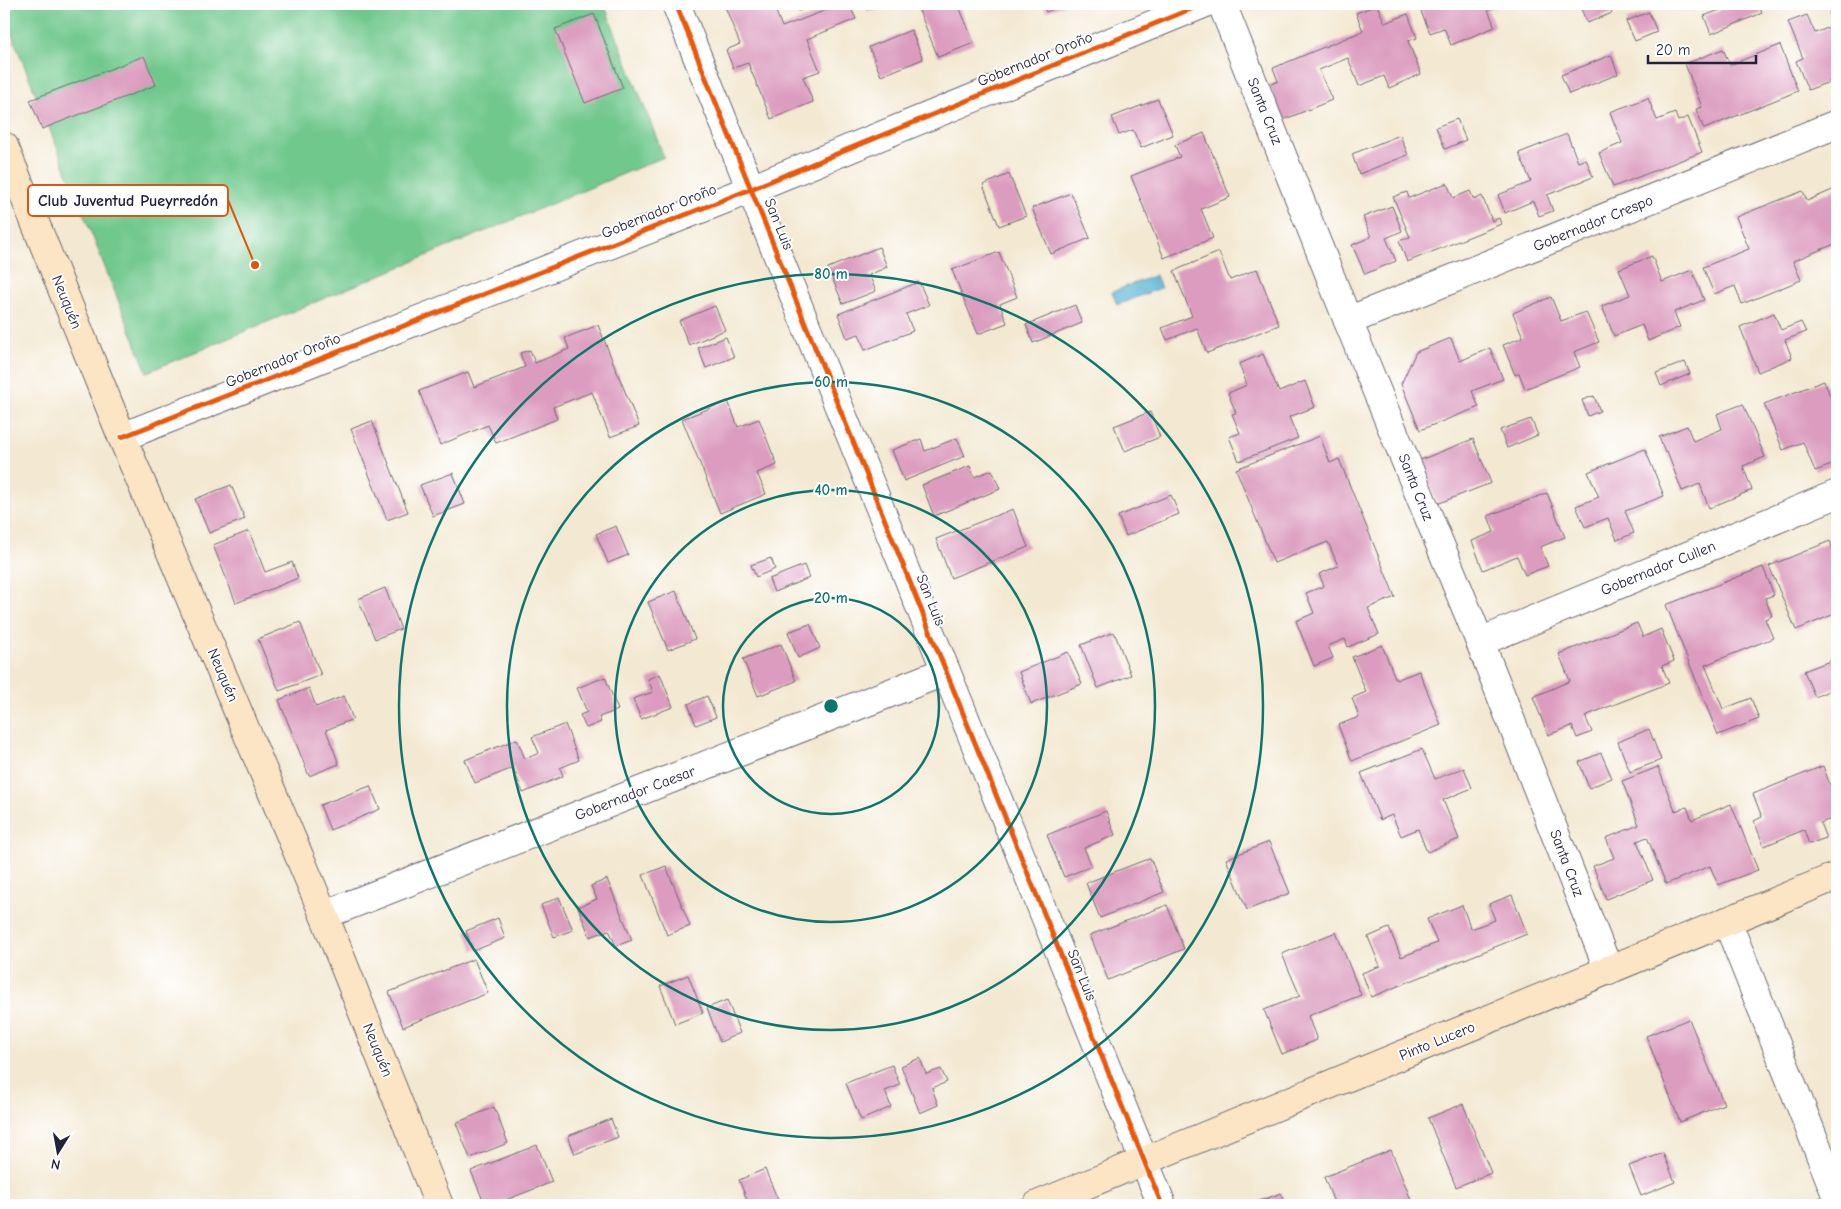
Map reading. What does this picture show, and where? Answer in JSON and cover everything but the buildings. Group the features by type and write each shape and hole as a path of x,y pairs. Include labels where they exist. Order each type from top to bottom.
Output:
{"street":[{"name":"San Luis","path":"676,4 1162,1205"},
{"name":"Gobernador Oroño","path":"122,436 751,189 1203,4"},
{"name":"Santa Cruz","path":"1222,4 1348,321 1480,642 1609,971"},
{"name":"Gobernador Crespo","path":"1348,321 1837,124"},
{"name":"Neuquén","path":"4,146 122,436 324,914 440,1205"},
{"name":"Gobernador Cullen","path":"1480,642 1837,494"},
{"name":"Gobernador Caesar","path":"324,914 946,671"},
{"name":"Pinto Lucero","path":"1037,1205 1837,876"},
{"path":"1727,921 1837,1197"}],"green space":[{"path":"4,4 604,4 664,157 147,372 4,15"}],"water":[{"path":"1156,275 1161,288 1117,305 1112,292"}],"cycle path":[{"path":"676,4 1162,1205"},
{"path":"122,437 751,189 1203,4"}],"place":[{"name":"Club Juventud Pueyrredón","path":"255,265"}]}
